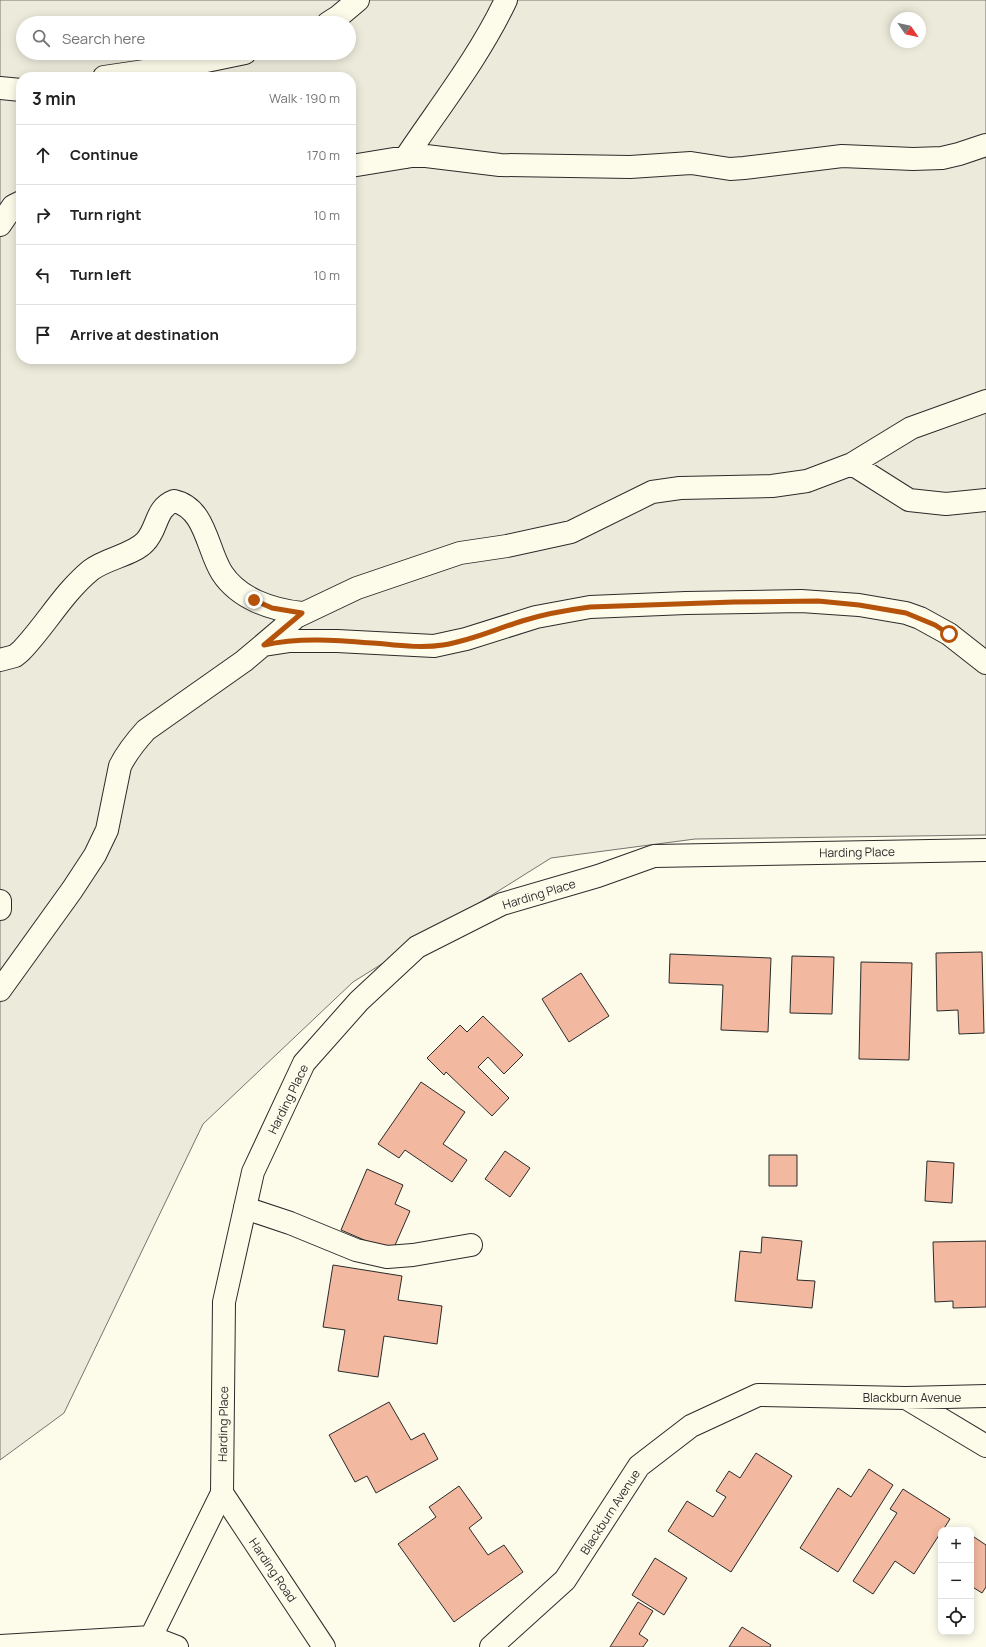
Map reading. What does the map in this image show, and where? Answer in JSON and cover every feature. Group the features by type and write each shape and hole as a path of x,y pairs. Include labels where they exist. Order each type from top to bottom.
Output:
{"main road":[{"path":"339,16 358,0"},
{"path":"406,157 458,82 491,29 506,0"},
{"path":"138,72 211,60"},
{"path":"0,88 16,90"},
{"path":"356,165 406,157 426,156 487,165 630,167 690,163 730,169 842,156 914,159 942,158 986,145"},
{"path":"0,225 13,206 16,204"},
{"path":"0,990 72,890 95,855 107,830 120,766 130,748 146,730 231,670 302,613 357,588 448,557 571,532 652,492 680,488 741,488 784,485 807,481 852,464 911,428 986,401"},
{"path":"852,464 909,500 946,504 986,500"},
{"path":"0,660 14,656 21,651 66,595 93,569 111,559 139,547 146,541 162,510 167,504 174,501 187,506 194,513 206,534 222,572 236,588 254,600 272,608 302,613"},
{"path":"264,645 290,641 337,641 434,646 455,643 536,617 590,607 686,603 807,601 859,605 906,613 920,618 949,634 986,664"},
{"name":"Harding Place","path":"151,1637 222,1493 224,1302 253,1172 304,1063 359,1001 417,947 502,904 598,876 654,856 986,850"},
{"path":"0,901 0,909"},
{"path":"245,1208 356,1250 387,1257 413,1255 471,1245"},
{"name":"Blackburn Avenue","path":"491,1647 565,1580 639,1466 691,1426 758,1395 906,1398 986,1396"},
{"path":"906,1398 986,1446"},
{"name":"Harding Road","path":"222,1493 324,1647"},
{"path":"0,1646 151,1637 177,1647"}],"shaded area":[{"path":"0,0 986,0 986,835 695,839 551,858 353,982 203,1124 64,1413 0,1460"}],"building":[{"path":"982,952 984,1033 959,1034 958,1010 937,1011 936,953"},
{"path":"670,954 771,958 768,1032 721,1030 723,985 669,983"},
{"path":"792,956 834,957 832,1014 790,1013"},
{"path":"861,962 912,963 909,1060 859,1059"},
{"path":"581,973 609,1016 569,1042 542,999"},
{"path":"483,1016 523,1055 504,1074 488,1057 478,1067 509,1098 492,1116 446,1072 444,1075 427,1058 460,1025 467,1032"},
{"path":"421,1082 465,1112 443,1144 467,1160 452,1182 405,1150 399,1158 378,1144"},
{"path":"505,1151 530,1168 510,1197 485,1179"},
{"path":"769,1155 797,1155 797,1186 769,1186"},
{"path":"927,1161 954,1163 952,1203 925,1201"},
{"path":"367,1169 403,1185 395,1204 410,1211 392,1252 341,1230"},
{"path":"762,1237 802,1241 797,1280 815,1281 812,1308 735,1301 740,1251 761,1253"},
{"path":"986,1241 986,1307 953,1308 953,1301 935,1302 933,1242"},
{"path":"333,1265 402,1276 398,1300 442,1306 437,1344 384,1336 378,1377 338,1371 345,1330 323,1327"},
{"path":"389,1402 411,1440 424,1433 438,1459 376,1493 367,1476 355,1482 329,1435"},
{"path":"756,1453 792,1476 731,1572 668,1531 687,1501 713,1517 726,1497 716,1491 729,1471 740,1478"},
{"path":"869,1469 893,1485 838,1572 800,1548 838,1488 851,1497"},
{"path":"459,1486 482,1518 469,1528 488,1555 504,1545 523,1572 454,1622 398,1544 436,1517 429,1507"},
{"path":"903,1489 950,1519 945,1527 938,1527 938,1537 914,1574 895,1561 873,1594 853,1581 897,1513 890,1509"},
{"path":"974,1537 986,1545 986,1587 982,1593 974,1588"},
{"path":"655,1558 687,1578 664,1615 632,1595"},
{"path":"638,1602 653,1611 639,1634 648,1640 643,1647 610,1647"},
{"path":"742,1627 771,1645 770,1647 729,1647"}],"route":[{"path":"254,600 272,608 302,613 284,626 264,645 290,641 337,641 425,647 455,643 550,613 564,612 574,609 590,607 747,601 818,601 874,607 906,613 920,618 949,634"}]}
